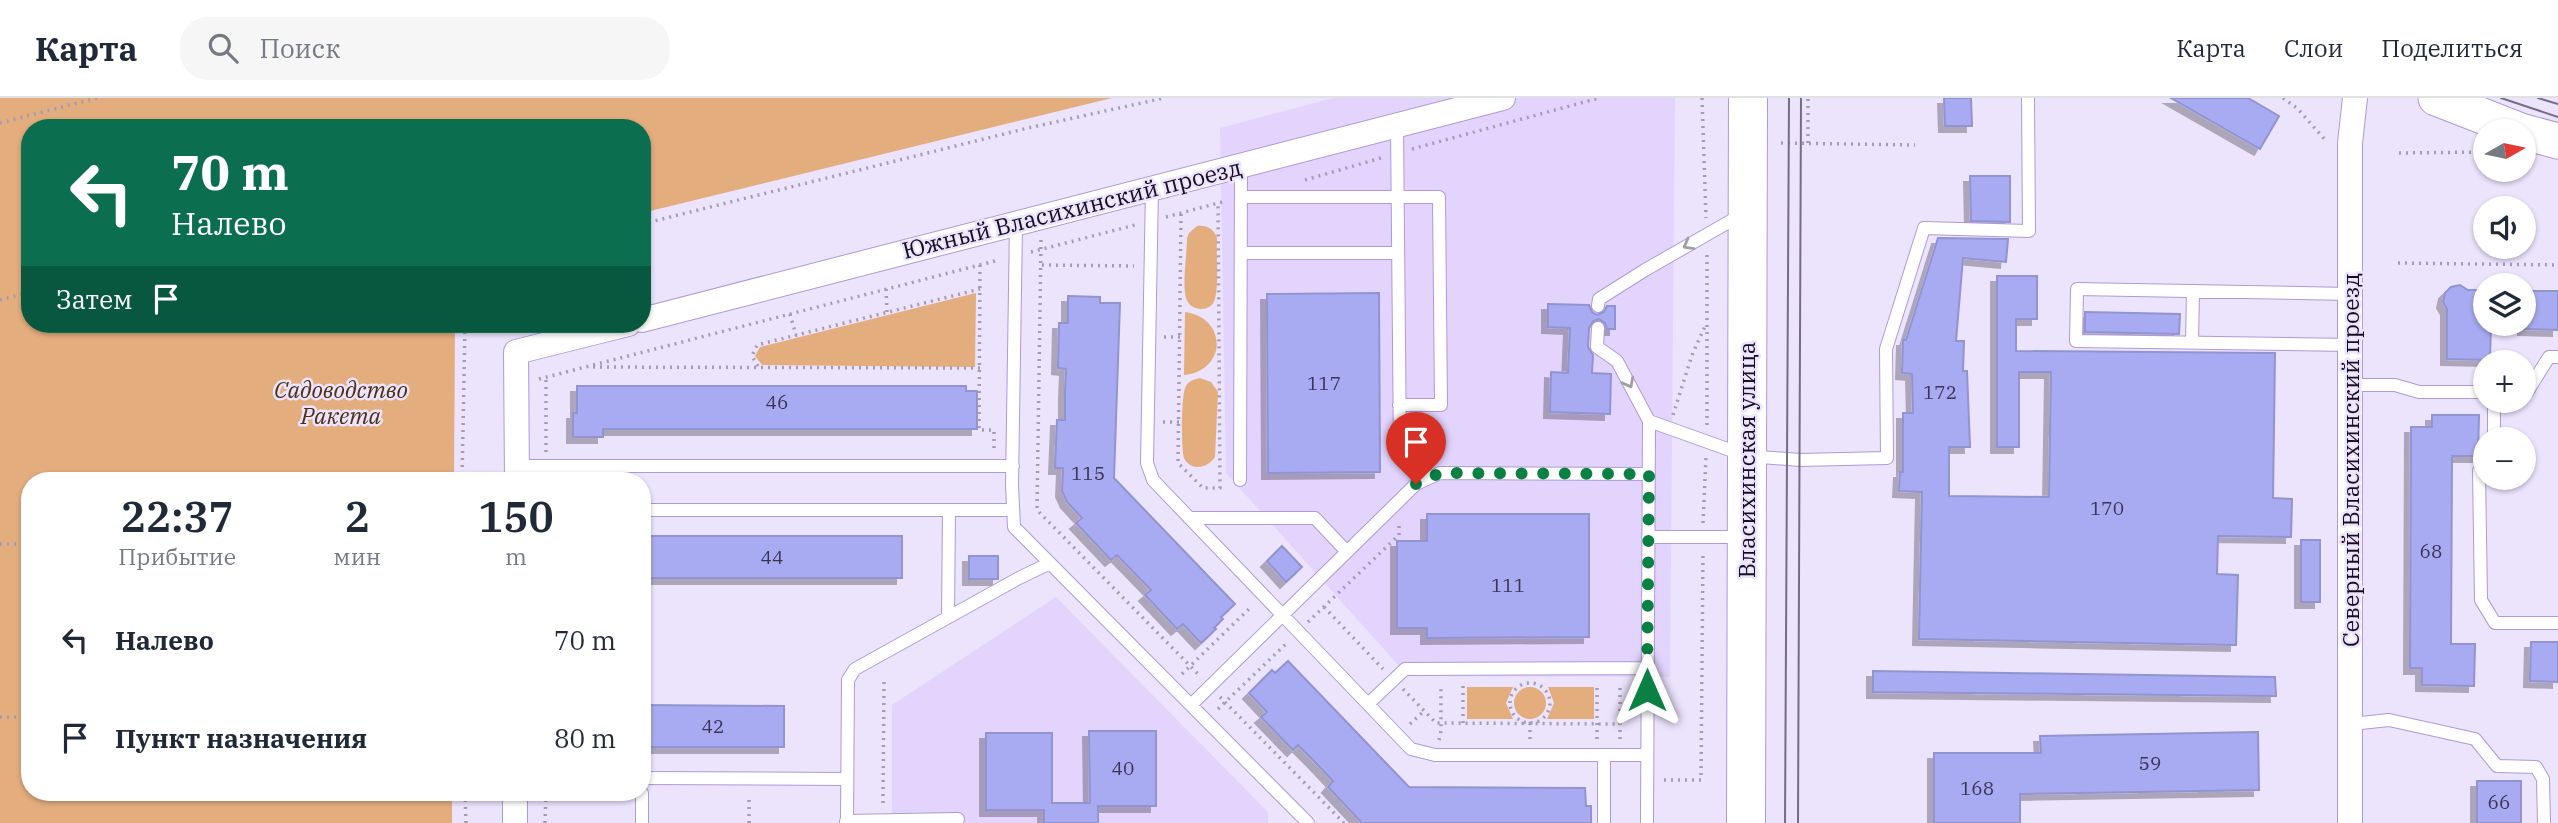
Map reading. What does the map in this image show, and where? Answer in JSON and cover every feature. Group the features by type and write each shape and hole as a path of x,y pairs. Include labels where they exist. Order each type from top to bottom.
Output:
{"highway":[{"name":"Власихинская улица","path":"1746,823 1748,98"}],"main road":[{"path":"2436,98 2489,119"},
{"path":"2536,136 2558,141"}],"street":[{"name":"Южный Власихинский проезд","path":"651,318 1503,98"},
{"name":"Северный Власихинский проезд","path":"2350,823 2350,143 2355,98"},
{"path":"517,472 516,352 592,333"},
{"path":"515,801 515,823"}],"lane":[{"path":"1649,421 1747,456 1800,460 1887,458 1886,349 1924,228 2029,231 2028,98"},
{"path":"1397,125 1399,451"},
{"path":"1240,480 1241,166"},
{"path":"1152,188 1147,463 1153,480 1410,749 1435,755 1647,755"},
{"path":"1241,197 1439,197 1441,405 1399,405"},
{"path":"1598,306 1599,299 1747,212"},
{"path":"1016,224 1012,510 1014,527 1308,823"},
{"path":"1241,253 1398,253"},
{"path":"2350,345 2076,341 2076,328 2077,289 2351,294"},
{"path":"2192,343 2193,291"},
{"path":"1598,328 1597,347 1617,361 1649,421 1647,823"},
{"path":"2536,378 2549,357 2558,357"},
{"path":"2351,386 2395,385 2419,392 2473,392"},
{"path":"521,472 546,466 1013,466"},
{"path":"1191,705 1416,484 1440,473 1649,474"},
{"path":"2479,490 2480,600 2495,623 2558,623"},
{"path":"651,510 1012,510"},
{"path":"948,617 949,510"},
{"path":"1189,518 1315,518 1347,552"},
{"path":"1648,537 1746,537"},
{"path":"958,819 846,822 848,680 855,669 1050,563"},
{"path":"1368,704 1405,669 1647,668"},
{"path":"2351,724 2389,719 2475,739 2497,766 2536,767 2543,779 2544,823"},
{"path":"1601,755 1604,823"},
{"path":"651,778 846,779"},
{"path":"642,801 642,823"}],"path":[{"path":"0,123 97,98"},
{"path":"651,223 1028,128 1164,98"},
{"path":"1647,779 1701,780 1703,537 1707,441 1707,235 1702,98"},
{"path":"1808,98 1808,144"},
{"path":"2283,98 2298,109 2327,142"},
{"path":"1781,143 1915,145"},
{"path":"2399,152 2473,152"},
{"path":"546,466 547,377 886,289 1041,250 1181,213 1218,204 1220,488 1203,488 1178,463 1181,213"},
{"path":"1041,217 1037,510 1344,823"},
{"path":"2398,262 2558,265"},
{"path":"980,265 979,430 994,430 994,466"},
{"path":"1042,265 1151,266"},
{"path":"886,289 887,312"},
{"path":"760,367 752,356 757,345 980,289"},
{"path":"0,300 21,294"},
{"path":"790,314 796,335"},
{"path":"1670,428 1692,355 1707,322"},
{"path":"463,472 465,333"},
{"path":"586,367 980,368"},
{"path":"0,544 21,544"},
{"path":"1170,684 1263,595"},
{"path":"1324,607 1436,723 1620,724"},
{"path":"1435,755 1441,723 1441,668"},
{"path":"1598,668 1597,724 1601,755"},
{"path":"1620,668 1620,755"},
{"path":"883,820 884,682"},
{"path":"1464,682 1464,723"},
{"path":"1530,682 1545,688 1551,703 1545,718 1530,724 1516,718 1510,703 1516,688 1530,682"},
{"path":"0,717 21,717"},
{"path":"749,779 749,823"},
{"path":"465,801 466,823"},
{"path":"545,823 546,801"}],"shaded area":[{"path":"1333,98 1675,98 1670,677 1408,676 1226,473 1220,128"},
{"path":"1056,597 1268,812 1268,823 892,823 892,705"}],"green space":[{"name":"Садоводство Ракета","path":"0,98 1112,98 651,211 651,119 21,119 21,333 455,333 454,472 21,472 21,801 452,801 452,823 0,823"},
{"path":"1197,226 1210,228 1217,238 1215,299 1213,304 1205,309 1188,303 1184,285 1187,238"},
{"path":"976,293 975,367 762,365 755,356 760,347"},
{"path":"1185,312 1199,316 1209,324 1217,344 1215,355 1208,364 1198,371 1184,375"},
{"path":"1200,378 1211,382 1218,392 1215,457 1204,466 1195,467 1184,458 1183,399 1186,386 1192,380"},
{"path":"1467,687 1513,687 1506,703 1513,719 1467,719"},
{"path":"1530,687 1542,691 1546,703 1542,715 1530,719 1518,715 1514,703 1518,691"},
{"path":"1548,687 1594,687 1594,719 1547,719 1554,703"}],"building":[{"path":"1944,98 1971,98 1972,126 1945,126"},
{"path":"2171,98 2248,98 2279,116 2260,149"},
{"path":"1970,176 2010,176 2010,222 1971,221"},
{"path":"1938,238 2008,239 2006,262 1963,258 1956,341 1964,341 1963,371 1967,371 1970,447 1949,447 1949,496 2049,497 2051,372 2019,372 2019,447 1997,447 1997,276 2037,276 2037,319 2016,319 2016,351 2275,353 2273,498 2292,499 2291,537 2218,536 2217,574 2238,575 2236,645 1919,639 1922,492 1899,491 1900,472 1903,472 1903,413 1913,413 1912,374 1902,373 1903,340 1906,340"},
{"path":"2460,285 2473,290 2473,336 2491,336 2490,350 2473,350 2473,360 2447,359 2447,309 2443,302 2445,293 2451,287"},
{"path":"2536,291 2558,291 2558,330 2536,329"},
{"path":"1379,293 1380,472 1268,473 1267,294"},
{"path":"1068,296 1100,297 1100,303 1120,303 1114,478 1235,604 1221,617 1223,619 1214,628 1216,629 1201,643 1183,624 1177,629 1145,595 1151,590 1117,555 1111,560 1076,523 1082,518 1067,502 1062,491 1063,468 1055,468 1057,420 1065,420 1066,369 1058,368 1059,323 1068,323"},
{"path":"1548,304 1589,305 1597,315 1604,312 1607,306 1615,306 1615,329 1607,329 1605,323 1599,319 1593,321 1589,328 1588,347 1593,355 1592,373 1611,374 1610,414 1550,412 1551,372 1568,373 1570,328 1548,327"},
{"path":"2085,312 2180,314 2179,334 2085,332"},
{"path":"577,386 966,386 966,391 977,391 977,429 603,429 603,437 573,437 573,413 577,413"},
{"path":"2432,415 2479,415 2479,427 2473,427 2473,456 2452,456 2451,644 2475,644 2474,686 2422,685 2422,668 2410,668 2411,427 2432,427"},
{"path":"1427,514 1589,514 1589,637 1427,638 1427,628 1397,628 1397,541 1427,541"},
{"path":"651,536 902,536 902,578 651,578"},
{"path":"2301,540 2320,540 2320,602 2301,602"},
{"path":"1282,546 1302,567 1286,582 1267,561"},
{"path":"969,556 998,556 998,579 969,579"},
{"path":"2531,642 2558,642 2558,682 2530,681"},
{"path":"1288,661 1409,787 1585,788 1586,806 1591,806 1591,823 1362,823 1328,787 1333,781 1313,760 1298,745 1293,750 1261,717 1267,712 1249,693 1272,670 1275,673"},
{"path":"1873,671 2275,677 2276,696 1873,692"},
{"path":"651,705 784,706 784,747 651,747"},
{"path":"1089,731 1156,731 1156,806 1098,806 1098,823 1044,823 1044,810 986,810 986,733 1052,733 1052,803 1090,803"},
{"path":"2258,732 2259,790 2020,794 2020,823 1934,823 1934,753 2041,753 2040,736"},
{"path":"2477,781 2521,781 2521,823 2477,823"}],"tram line":[{"path":"1785,823 1789,98"},
{"path":"1798,823 1801,98"},
{"path":"2501,98 2558,117"},
{"path":"2538,98 2558,104"}],"route":[{"path":"1416,484 1440,473 1649,474 1647,690"}]}
